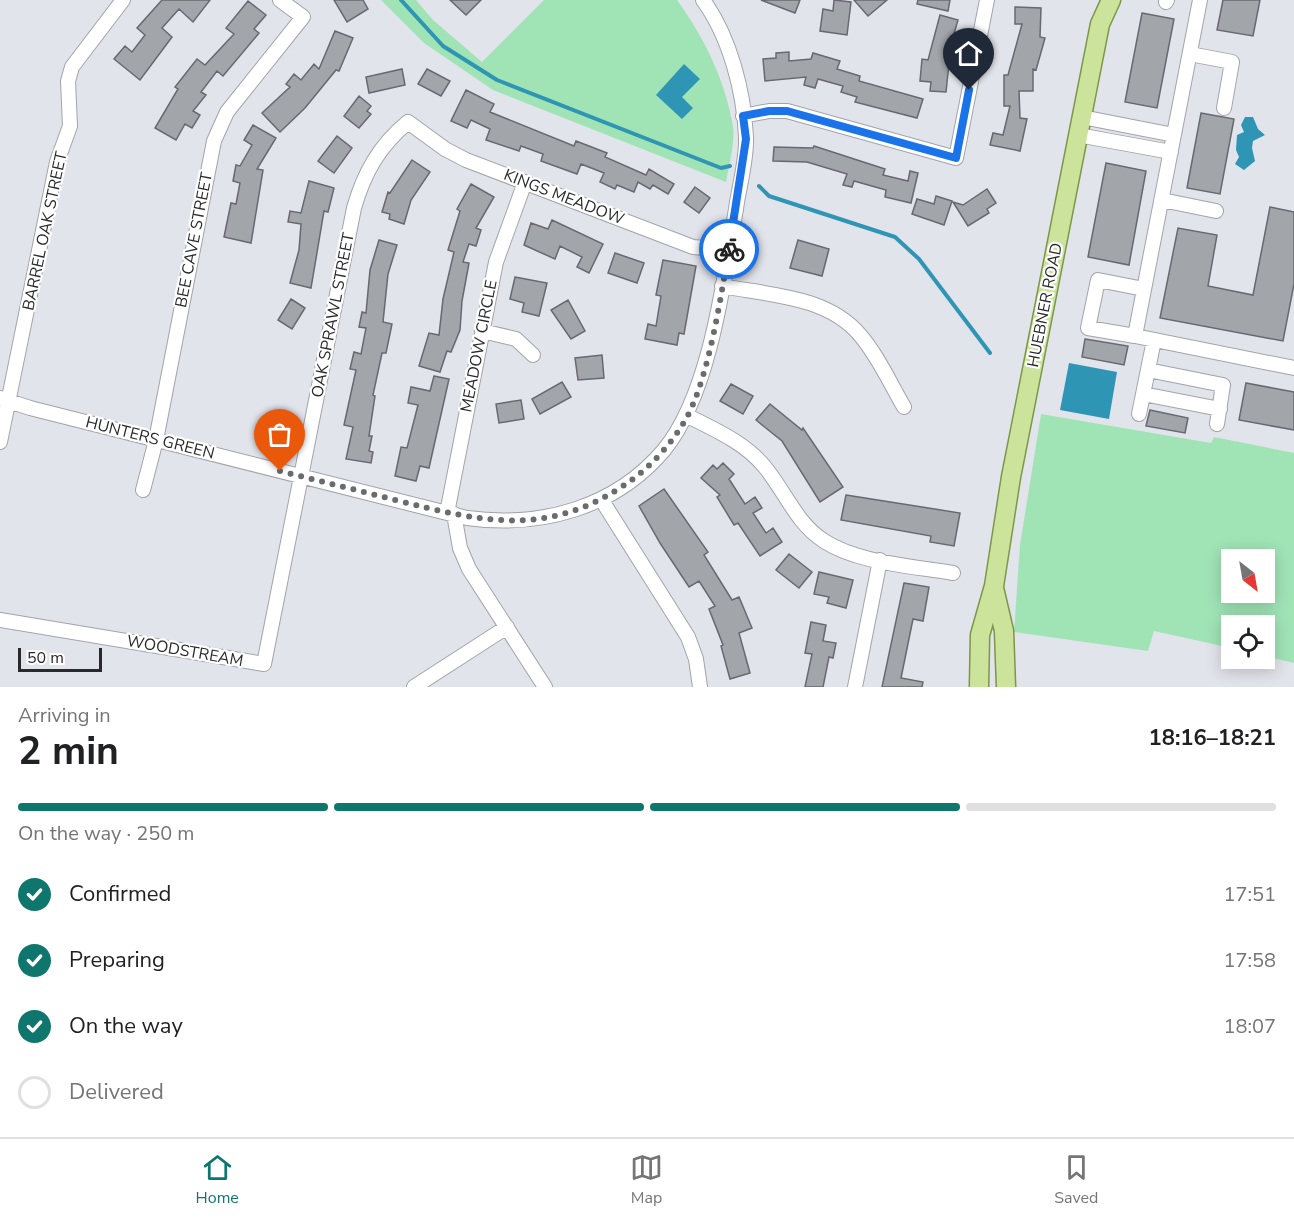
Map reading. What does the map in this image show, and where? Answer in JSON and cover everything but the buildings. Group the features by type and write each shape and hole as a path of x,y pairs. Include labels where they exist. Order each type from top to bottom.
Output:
{"main road":[{"name":"HUEBNER ROAD","path":"1096,0 1100,24"},
{"name":"HUEBNER ROAD","path":"979,687 980,635 994,586 1011,477 1100,24 1112,0"},
{"name":"HUEBNER ROAD","path":"994,586 1004,631 1006,687"}],"street":[{"name":"BARREL OAK STREET","path":"0,442 5,400 57,162 70,126 68,81 72,67 81,53 123,0"},
{"name":"BEE CAVE STREET","path":"143,490 156,440 214,141 227,112 303,17 280,0"},
{"name":"HUNTERS GREEN","path":"5,400 450,514 489,521 532,520 575,510 602,499 648,467 688,416 703,372 722,286 746,139 732,62 703,0"},
{"path":"743,116 769,111 787,111 956,158 987,0"},
{"path":"1135,336 1200,0"},
{"path":"1190,54 1232,62 1224,108"},
{"path":"1082,117 1174,135"},
{"name":"KINGS MEADOW","path":"408,122 445,149 525,182 693,247 729,250"},
{"name":"OAK SPRAWL STREET","path":"264,664 361,182 387,142 408,122"},
{"path":"1078,135 1171,152"},
{"name":"MEADOW CIRCLE","path":"525,182 496,262 450,514 464,559 545,687"},
{"path":"1162,200 1216,211"},
{"path":"1144,289 1098,280 1088,328 1294,368"},
{"path":"722,286 807,302 845,320 866,344 904,407"},
{"path":"482,331 516,339 533,355"},
{"path":"1139,414 1154,340"},
{"path":"1148,370 1223,385 1217,424"},
{"path":"1143,394 1220,409"},
{"path":"688,416 732,439 759,460 799,518 823,541 854,555 952,573"},
{"path":"602,499 688,637 696,659 700,687"},
{"path":"855,687 880,560"},
{"name":"WOODSTREAM","path":"0,620 264,664"},
{"path":"414,687 507,627"}],"green space":[{"path":"381,0 416,0 433,20 482,62 544,0 677,0 705,45 730,110 733,140 726,182 493,90 424,43"},
{"path":"1041,414 1211,443 1214,437 1294,453 1294,663 1275,658 1275,615 1221,615 1221,646 1154,631 1148,651 1014,632 1020,545"}],"water":[{"path":"684,64 700,79 682,97 693,108 682,119 656,95"},
{"path":"1245,117 1253,117 1258,129 1265,135 1253,141 1255,161 1244,170 1235,164 1239,157 1236,150 1237,135 1244,132 1241,125"},
{"path":"1069,363 1117,372 1109,419 1060,410"}],"waterway":[{"path":"401,0 443,46 497,80 721,168 730,166"},
{"path":"759,186 769,196 895,237 919,259 990,353"}],"way so far":[{"path":"280,471 467,518 489,521 511,522 554,516 602,499 648,467 663,451 688,416 703,372 729,249"}],"route":[{"path":"729,249 746,139 743,116 769,111 787,111 956,158 969,90"}]}
